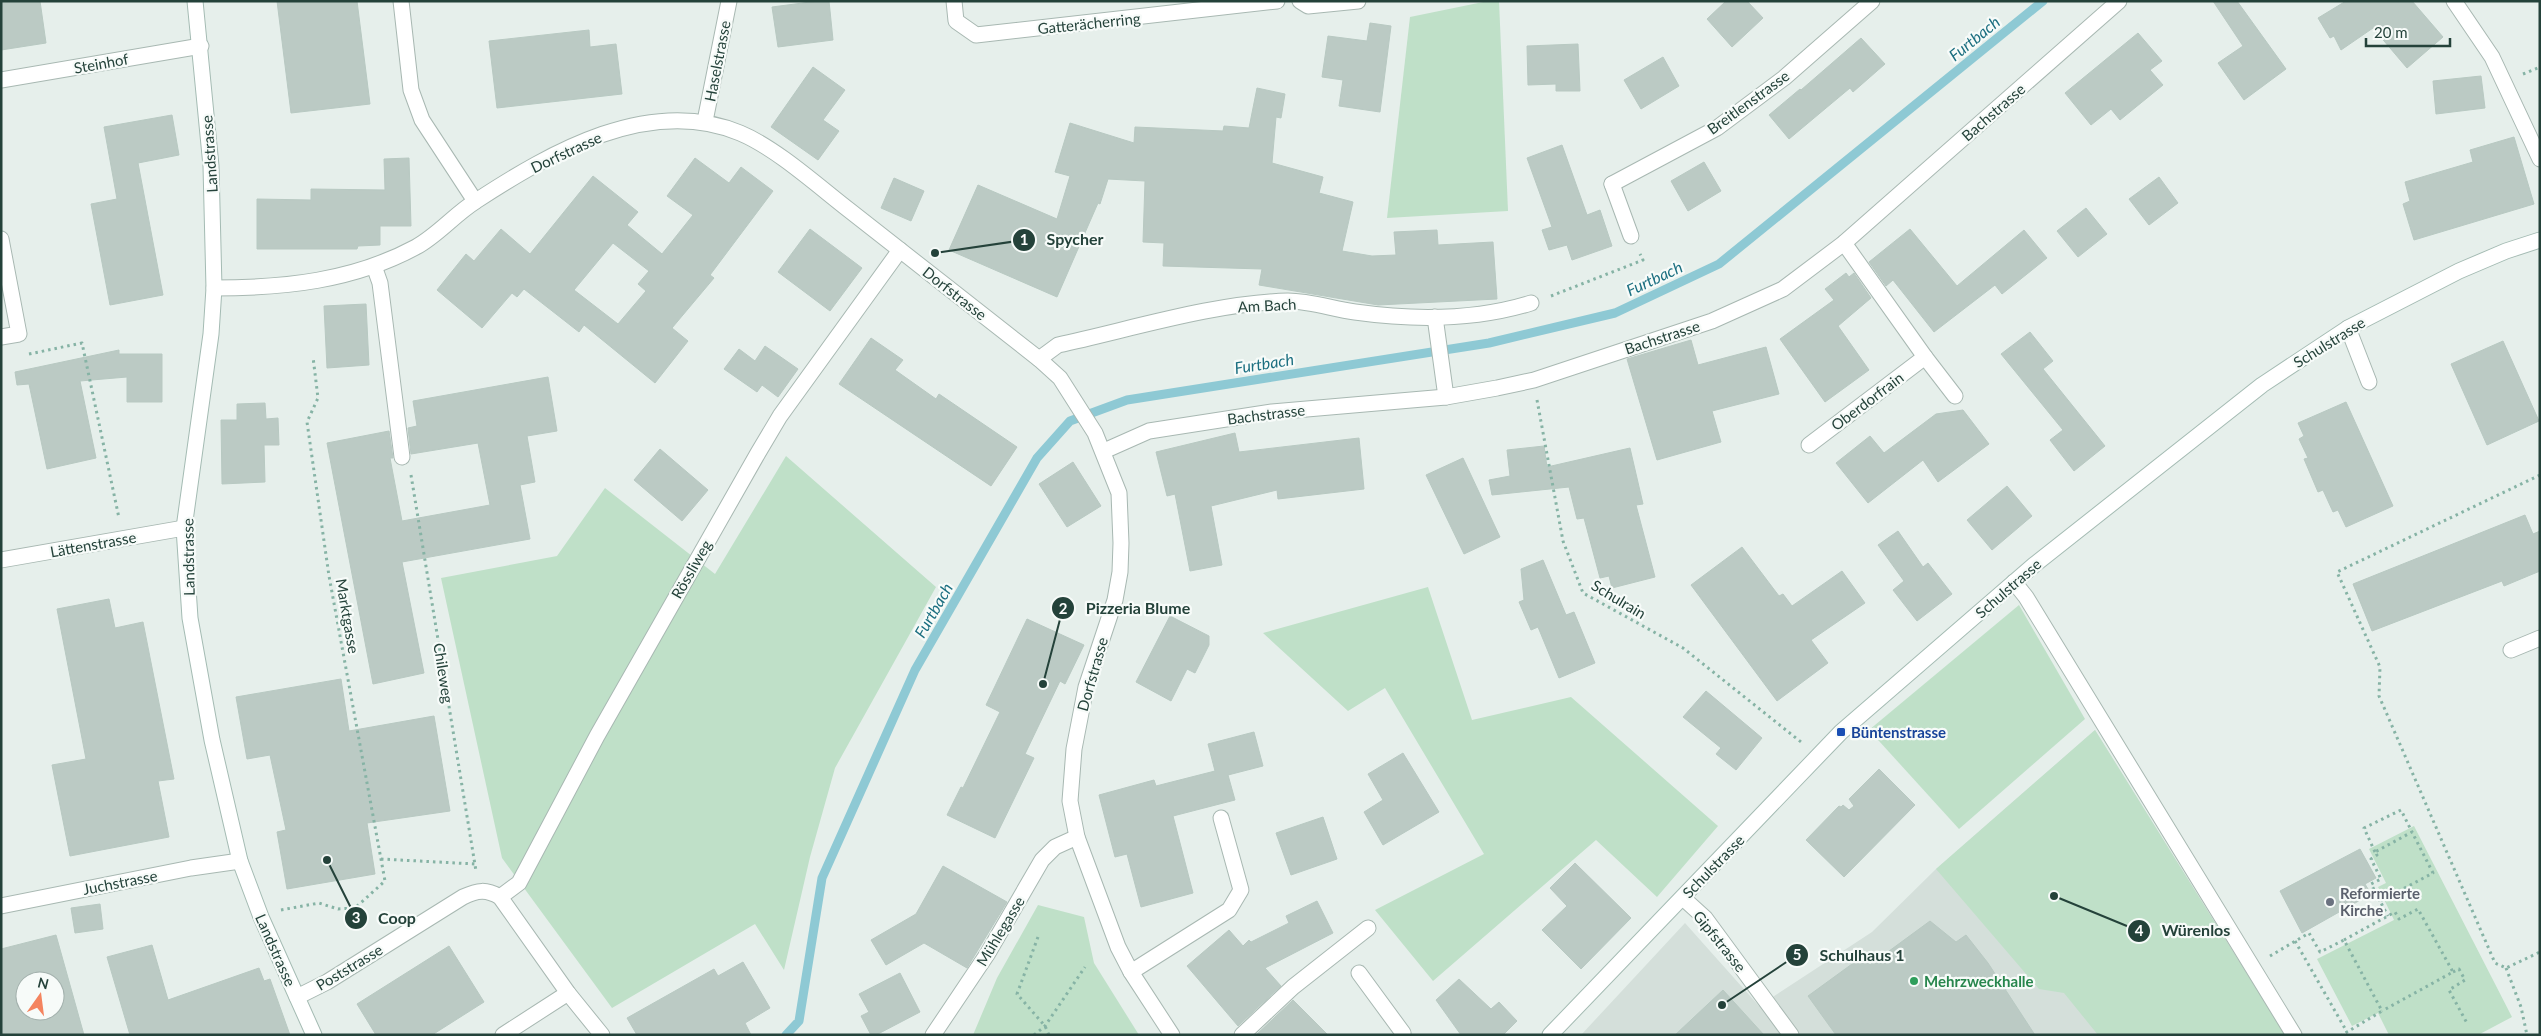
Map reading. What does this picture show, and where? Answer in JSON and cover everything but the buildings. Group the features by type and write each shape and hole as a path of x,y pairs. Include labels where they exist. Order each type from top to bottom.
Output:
{"street":[{"name":"Landstrasse","path":"195,1 201,46 211,166 214,288 211,334 184,528 190,618 212,740 240,861 261,917 314,1035"},
{"path":"401,1 411,90 419,113 475,201"},
{"name":"Haselstrasse","path":"705,122 729,1"},
{"name":"Gatterächerring","path":"954,1 956,20 976,36 1276,1"},
{"path":"1300,1 1308,6 1358,1"},
{"name":"Breitlenstrasse","path":"1631,236 1612,184 1717,128 1784,78 1872,1"},
{"name":"Bachstrasse","path":"1104,451 1149,431 1272,412 1446,397 1534,380 1712,321 1782,288 1844,243 2119,1"},
{"path":"2454,1 2492,58 2540,159"},
{"name":"Steinhof","path":"1,80 201,46"},
{"name":"Dorfstrasse","path":"214,288 267,288 304,283 330,279 374,266 418,246 475,201 552,156 599,135 640,125 690,120 705,122 742,134 788,163 900,250 1039,359 1060,378 1104,451 1119,493 1120,572 1115,600 1086,687 1074,749 1070,801 1077,837 1118,947 1131,972 1172,1035"},
{"path":"1,239 19,334 1,337"},
{"name":"Schulstrasse","path":"1550,1035 1841,732 2014,582 2262,385 2348,328 2459,271 2506,251 2540,240"},
{"path":"1844,243 1955,396"},
{"name":"Rössliweg","path":"500,898 519,883 597,736 780,416 900,250"},
{"path":"374,266 380,283 402,457"},
{"name":"Am Bach","path":"1039,359 1058,345 1246,303 1291,301 1436,324 1516,308 1531,303"},
{"path":"1436,324 1446,397"},
{"path":"2348,328 2369,382"},
{"name":"Oberdorfrain","path":"1809,445 1925,357"},
{"name":"Lättenstrasse","path":"1,560 184,528"},
{"path":"2014,582 2026,597 2294,1035"},
{"path":"2511,650 2540,638"},
{"path":"1131,972 1229,910 1240,890 1221,818"},
{"name":"Mühlegasse","path":"933,1035 988,953 1042,860 1055,847 1077,837"},
{"name":"Juchstrasse","path":"1,906 191,868 240,861"},
{"path":"478,890 490,891 500,898 568,993 602,1035"},
{"name":"Poststrasse","path":"297,997 327,982 463,897 478,890"},
{"name":"Gipfstrasse","path":"1683,898 1705,918 1791,1035"},
{"path":"1242,1035 1293,988 1368,928"},
{"path":"1359,973 1404,1033 1402,1035"},
{"path":"503,1035 568,993"}],"path":[{"path":"1531,303 1643,260 1631,236"},
{"path":"19,356 82,343 123,538"},
{"name":"Marktgasse","path":"274,912 319,903 338,910 355,908 384,881 329,576 307,422 318,398 313,357"},
{"name":"Schulrain","path":"1534,380 1563,541 1583,592 1682,648 1818,756"},
{"name":"Chileweg","path":"402,457 411,475 478,890"},
{"path":"2527,1035 2521,1007 2506,968 2495,962 2379,696 2380,667 2337,572 2540,475"},
{"path":"2380,901 2433,873 2401,810 2364,828 2377,855 2371,859 2381,879 2371,884 2380,901 2388,916"},
{"path":"2375,852 2412,832"},
{"path":"381,859 475,864"},
{"path":"2252,966 2310,933 2320,952 2395,912 2399,919 2418,909 2453,972"},
{"path":"1038,937 1017,994 1045,1026 1049,1035"},
{"path":"2344,940 2382,1011"},
{"path":"2295,941 2347,1032"},
{"path":"2506,968 2540,952"},
{"path":"1034,1035 1045,1026 1084,967"},
{"path":"2342,1035 2459,969 2464,980 2449,990 2468,1024"}],"shaded area":[{"path":"2095,730 2285,1035 1581,1035 1685,923 1759,1006 1872,932 1936,869"}],"green space":[{"path":"1488,1 1499,1 1508,211 1387,218 1410,17"},
{"path":"786,456 936,587 835,768 810,857 784,970 755,924 612,1008 502,858 441,578 557,556 605,488 715,574"},
{"path":"1428,587 1472,720 1571,697 1718,826 1657,897 1596,840 1433,981 1375,910 1484,854 1385,688 1348,711 1263,633"},
{"path":"2019,605 2085,719 1959,829 1869,730"},
{"path":"2095,730 2285,1035 2098,1035 2064,993 2039,989 1936,869"},
{"path":"2414,826 2512,1017 2478,1035 2389,1035 2378,1013 2352,1026 2317,959 2394,920 2378,887 2386,883 2369,849"},
{"path":"1038,905 1084,917 1094,963 1139,1035 973,1035 997,978"}],"waterway":[{"name":"Furtbach","path":"786,1035 799,1021 822,878 915,670 1037,458 1070,421 1127,400 1489,343 1615,313 1719,264 2043,1"}],"place":[{"name":"Spycher","path":"935,253"},
{"name":"Pizzeria Blume","path":"1043,684"},
{"name":"Büntenstrasse","path":"1841,732"},
{"name":"Coop","path":"327,860"},
{"name":"Würenlos","path":"2054,896"},
{"name":"Reformierte Kirche","path":"2330,902"},
{"name":"Mehrzweckhalle","path":"1914,981"},
{"name":"Schulhaus 1","path":"1722,1005"}]}
